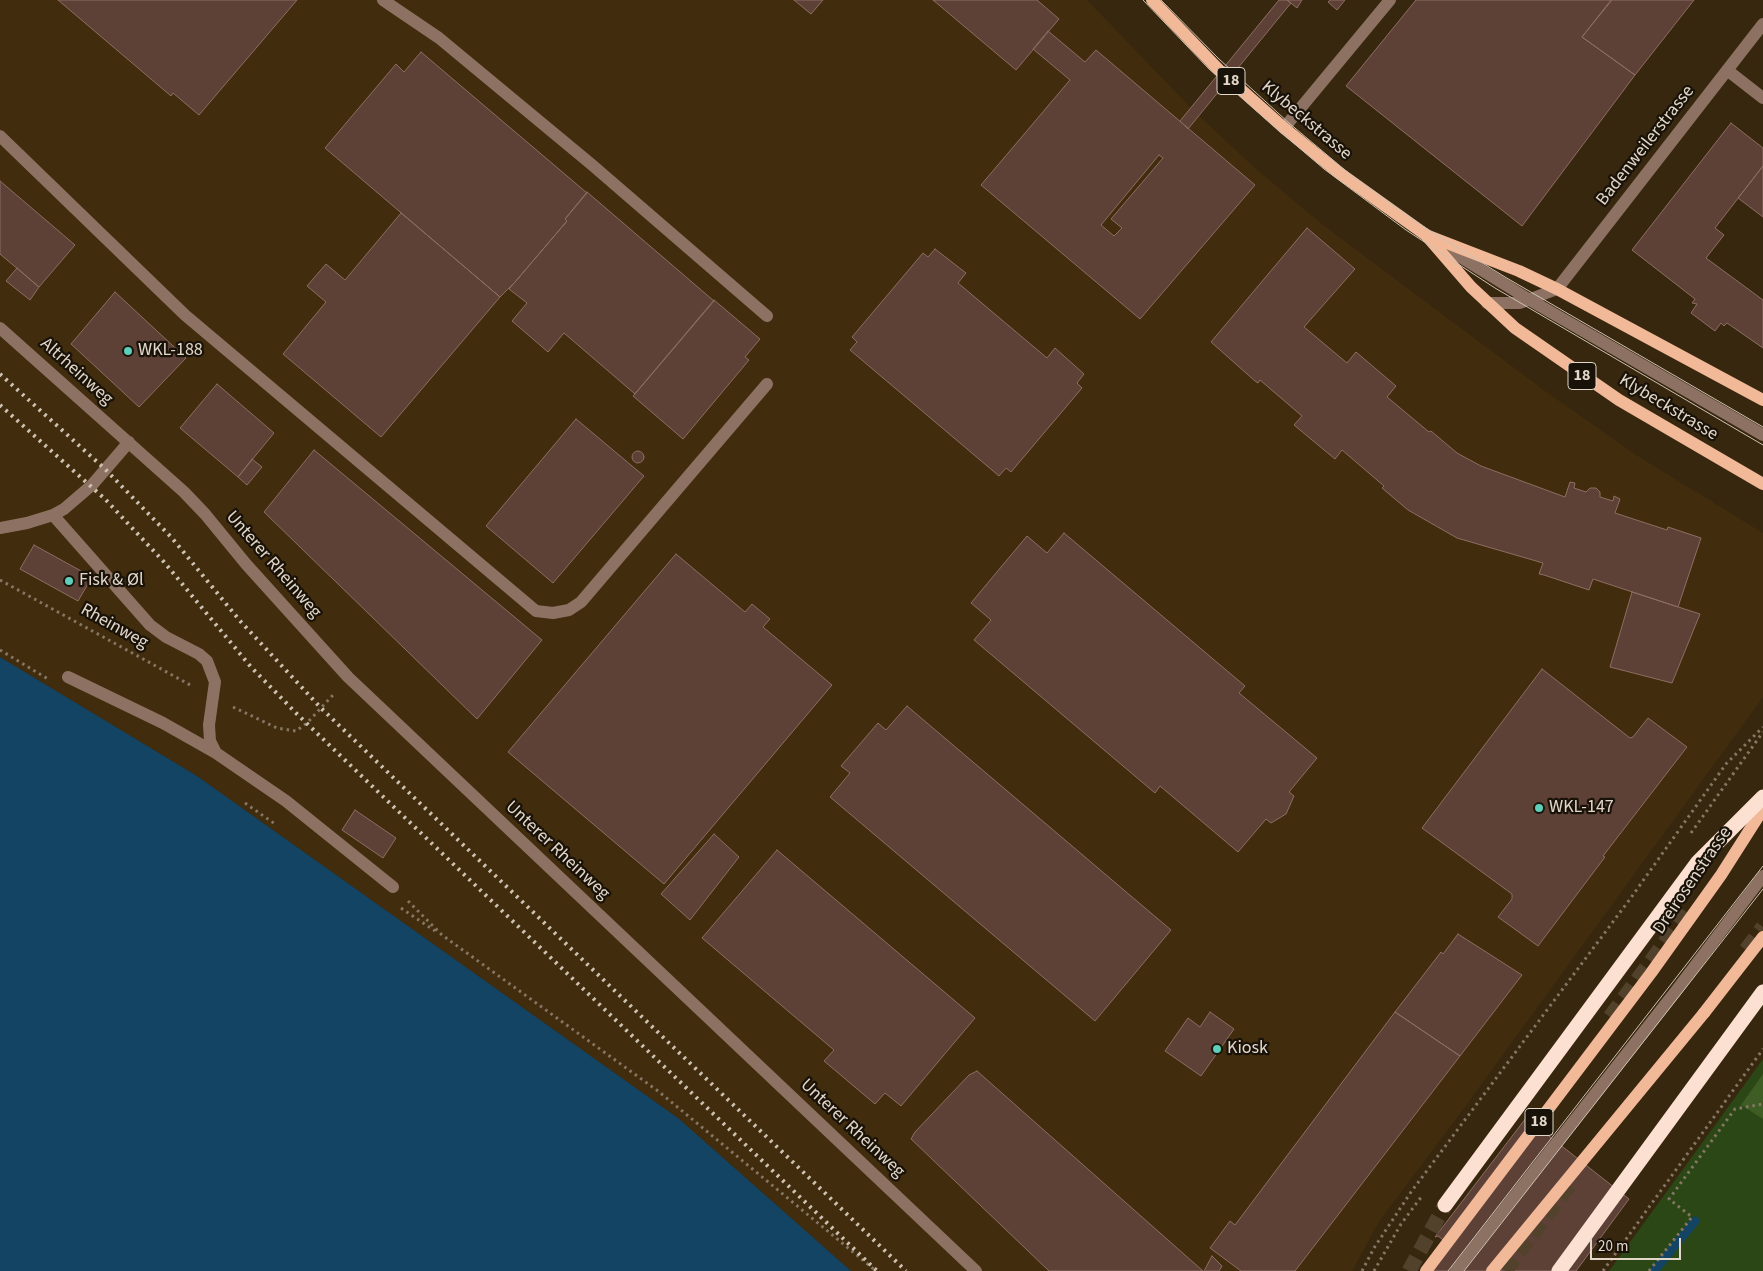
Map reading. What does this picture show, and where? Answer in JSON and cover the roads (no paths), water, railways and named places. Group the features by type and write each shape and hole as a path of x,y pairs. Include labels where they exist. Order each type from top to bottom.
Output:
{"highway":[{"path":"1445,1206 1698,862 1763,797"},
{"path":"1559,1271 1763,992"}],"main road":[{"name":"Klybeckstrasse","path":"1152,0 1219,70 1284,128 1338,172 1426,235 1471,288 1515,328 1618,400 1763,484"},
{"name":"Klybeckstrasse","path":"1426,235 1519,271 1557,289 1763,400"},
{"name":"Dreirosenstrasse","path":"1426,1271 1651,973 1721,875 1763,809"},
{"path":"1492,1271 1704,1013 1763,936"}],"street":[{"path":"383,0 439,38 591,164 767,316"},
{"path":"1284,128 1390,0"},
{"name":"Badenweilerstrasse","path":"1557,289 1763,24"},
{"path":"1727,70 1763,98"},
{"path":"0,136 186,315 536,611 553,613 569,610 581,602 767,384"},
{"path":"1426,235 1530,300 1763,435"},
{"path":"1487,303 1520,303 1557,289"},
{"name":"Altrheinweg","path":"0,328 129,442"},
{"path":"0,528 53,515 69,506 92,485 129,442"},
{"name":"Unterer Rheinweg","path":"129,442 205,514 246,564 348,676 976,1271"},
{"path":"53,515 150,625 204,658 214,674 214,698 209,721 210,741 220,756"},
{"path":"68,677 163,723 220,756 286,801 393,888"},
{"path":"1456,1271 1676,991 1763,876"}],"water":[{"path":"0,657 197,776 678,1118 851,1271 0,1271"}],"waterway":[{"path":"1654,1271 1695,1221"}],"tunnel":[{"path":"1610,1017 1690,908"},
{"path":"1746,950 1763,927"},
{"path":"1505,1271 1570,1184"},
{"path":"1409,1271 1445,1205"}],"tram line":[{"path":"1143,0 1209,69 1268,121 1324,169 1406,230 1495,288 1763,445"},
{"path":"1161,0 1219,59 1289,123 1352,176 1421,225 1505,277 1763,427"},
{"path":"1448,1271 1763,866"},
{"path":"1464,1271 1763,889"}],"railway":[{"path":"0,374 105,469 172,538 241,622 321,708 906,1271"},
{"path":"0,405 105,499 164,562 251,667 297,714 877,1271"}],"place":[{"name":"WKL-188","path":"128,351"},
{"name":"Fisk & Øl","path":"69,581"},
{"name":"WKL-147","path":"1539,808"},
{"name":"Kiosk","path":"1217,1049"}]}
